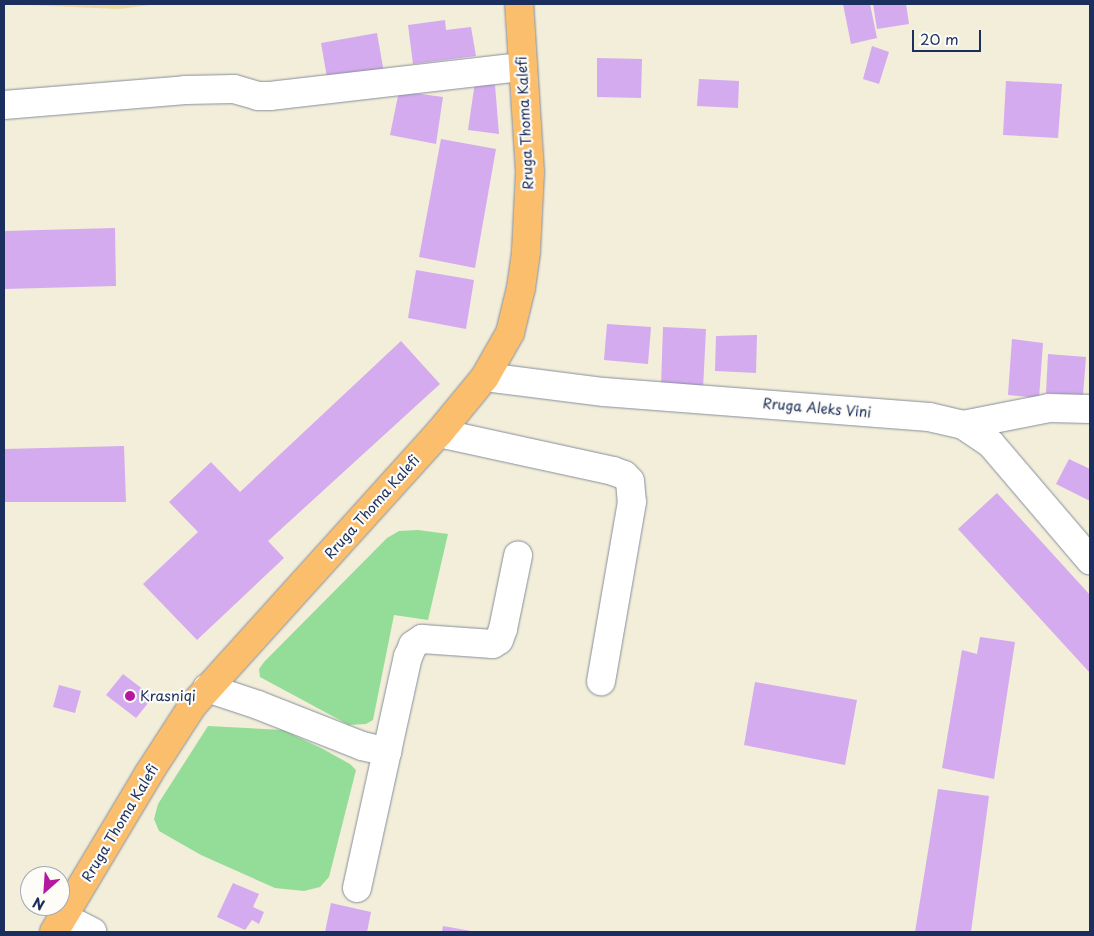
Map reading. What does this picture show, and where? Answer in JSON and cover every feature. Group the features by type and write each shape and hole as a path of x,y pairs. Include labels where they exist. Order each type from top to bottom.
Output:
{"main road":[{"name":"Rruga Thoma Kalefi","path":"59,925 149,774 207,688 439,432 485,377 510,333 521,288 526,251 530,172 519,15"}],"street":[{"path":"4,105 186,90 234,88 258,96 270,96 522,67"},
{"name":"Rruga Aleks Vini","path":"485,377 604,392 808,406 929,417 963,425 991,444 1090,560"},
{"path":"963,425 1049,408 1090,409"},
{"path":"439,432 613,471 624,475 630,481 632,502 601,681"},
{"path":"357,888 386,752 408,657 413,645 422,639 494,644 499,640 518,556"},
{"path":"207,688 258,704 362,746 386,752"},
{"path":"59,925 92,932"}],"green space":[{"path":"418,530 448,534 428,620 394,615 373,720 366,724 349,725 260,677 259,669 264,662 387,538 399,531"},
{"path":"208,726 283,730 323,749 350,764 356,770 329,877 320,887 304,891 275,888 201,855 159,831 154,819 158,804"}],"sand":[{"path":"4,4 159,4 119,9"}],"building":[{"path":"843,4 870,4 877,38 851,44"},
{"path":"873,4 906,4 909,24 877,29"},
{"path":"445,20 446,30 471,27 476,56 413,64 408,25"},
{"path":"377,33 384,73 328,83 321,43"},
{"path":"872,46 889,52 879,84 863,79"},
{"path":"597,58 642,59 641,98 597,97"},
{"path":"699,79 739,81 738,108 697,106"},
{"path":"1006,81 1062,84 1058,138 1003,135"},
{"path":"475,82 495,85 499,134 468,130"},
{"path":"399,91 443,97 436,144 390,135"},
{"path":"441,139 496,149 475,268 419,257"},
{"path":"115,228 116,286 4,289 4,231"},
{"path":"416,270 474,280 466,329 408,318"},
{"path":"607,324 651,327 648,364 604,360"},
{"path":"663,327 706,329 703,389 661,386"},
{"path":"757,335 756,373 715,371 716,336"},
{"path":"1012,339 1043,343 1039,398 1008,395"},
{"path":"401,341 440,384 268,541 284,558 197,640 143,584 198,532 169,502 211,462 240,492"},
{"path":"1048,354 1086,357 1083,395 1046,393"},
{"path":"124,446 126,502 4,502 4,449"},
{"path":"1069,459 1090,469 1090,501 1056,484"},
{"path":"997,493 1090,595 1090,673 958,529"},
{"path":"980,637 1015,642 994,779 942,768 962,650 977,654"},
{"name":"Krasniqi","path":"123,674 153,697 136,718 106,695"},
{"path":"755,682 857,700 845,765 744,745"},
{"path":"59,685 81,691 75,713 53,707"},
{"path":"938,789 989,796 971,932 915,932"},
{"path":"233,883 259,894 253,907 264,912 259,924 252,920 245,930 217,917"},
{"path":"331,903 371,912 367,932 325,932"},
{"path":"443,926 471,931 471,932 442,932"}],"place":[{"name":"Krasniqi","path":"130,696"}]}
